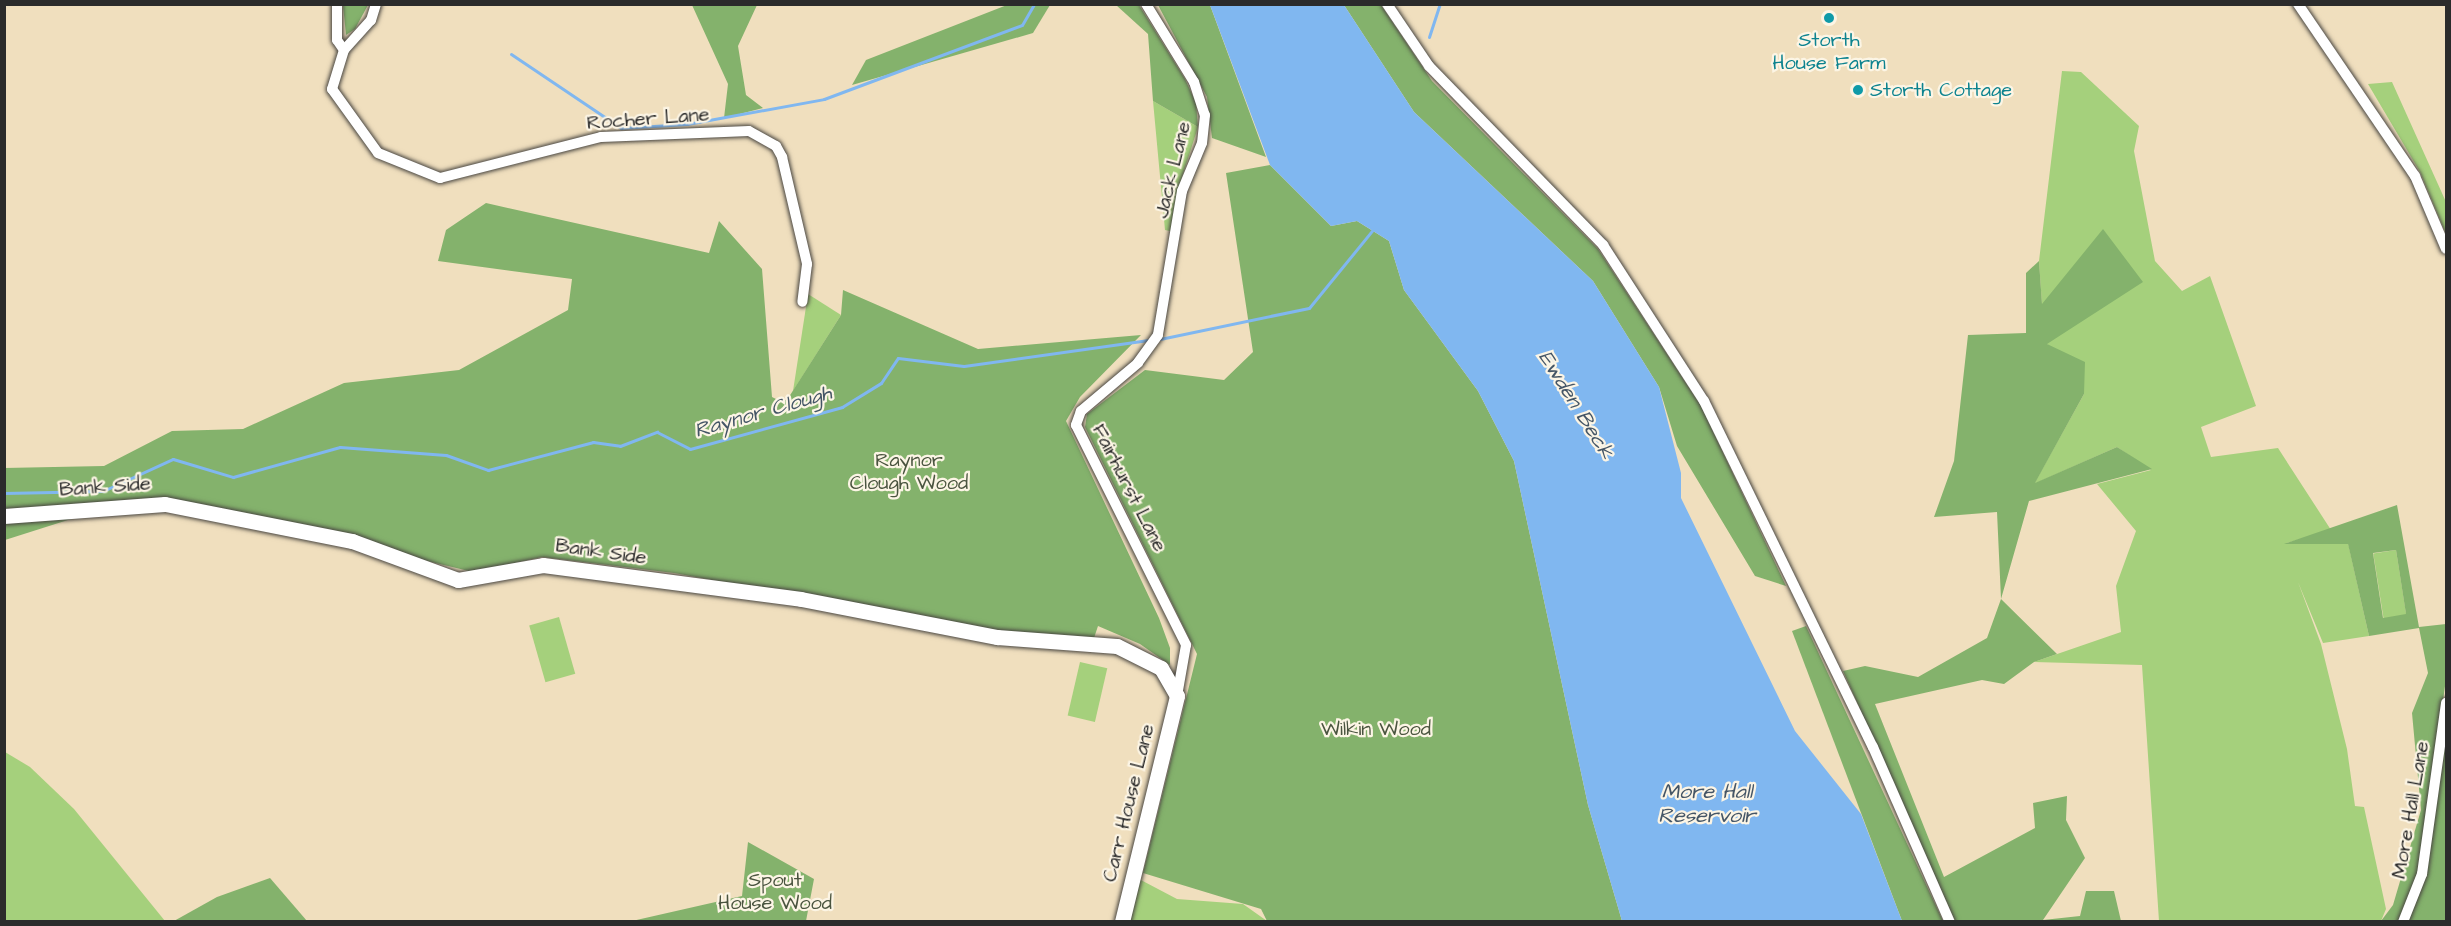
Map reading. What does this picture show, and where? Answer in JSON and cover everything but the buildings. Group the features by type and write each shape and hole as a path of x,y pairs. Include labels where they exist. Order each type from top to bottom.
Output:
{"street":[{"path":"337,4 338,40 345,50 371,20 376,4"},
{"name":"Jack Lane","path":"1146,4 1186,66 1205,115 1202,143 1182,191 1164,322"},
{"path":"1387,4 1429,66 1603,245 1704,401 1873,747 1950,921"},
{"path":"2298,4 2415,176 2446,249"},
{"name":"Rocher Lane","path":"345,50 332,88 361,132 390,161 440,178 601,137 749,131 763,136 782,157 807,264 802,302"},
{"name":"Fairhurst Lane","path":"1164,322 1148,349 1081,411 1076,425 1186,645 1177,696"},
{"name":"Bank Side","path":"4,516 165,504 352,541 458,580 543,565 801,599 997,637 1094,641 1117,646 1161,668 1177,696"},
{"name":"Carr House Lane","path":"1122,921 1177,696"},
{"name":"More Hall Lane","path":"2403,921 2422,874 2446,703"}],"green space":[{"path":"343,5 368,5 355,29 346,35"},
{"path":"692,5 757,5 738,46 746,95 763,108 724,118 728,84"},
{"path":"1007,5 1050,5 1033,33 852,85 866,60"},
{"path":"1116,5 1139,5 1185,79 1196,103 1198,127 1153,101 1148,34"},
{"path":"1158,5 1210,5 1266,157 1212,138 1207,97"},
{"path":"1344,5 1381,5 1432,81 1598,249 1701,406 1786,586 1755,576 1677,446 1659,387 1593,281 1414,112"},
{"path":"2062,71 2081,72 2139,126 2134,151 2155,261 2182,291 2210,276 2256,406 2201,427 2211,457 2278,448 2331,530 2287,543 2348,543 2369,636 2323,643 2298,582 2321,644 2347,749 2355,806 2364,807 2386,909 2381,921 2159,921 2142,665 2034,662 2121,632 2116,586 2136,531 2097,484 2151,470 2117,447 2034,484 2084,394 2047,344 2039,261"},
{"path":"2392,82 2446,202 2446,234 2420,172 2368,84"},
{"path":"1153,101 1198,127 1177,193 1174,232 1165,230"},
{"name":"Wilkin Wood","path":"1270,165 1331,226 1357,221 1389,241 1404,290 1478,391 1514,461 1588,805 1622,921 1267,921 1261,909 1143,873 1197,654 1085,427 1087,414 1145,370 1224,380 1253,352 1226,173"},
{"name":"Raynor Clough Wood","path":"486,203 709,253 719,221 762,269 772,397 778,400 787,400 841,315 843,290 978,349 1141,335 1080,397 1066,421 1159,618 1170,648 1170,665 1140,644 1098,626 1094,638 992,631 674,573 542,557 473,572 164,498 5,511 4,468 104,466 172,431 243,429 344,383 459,370 568,310 572,279 438,261 446,230"},
{"path":"2103,229 2143,282 2047,344 2085,362 2084,394 2035,483 2117,447 2152,469 2029,501 2001,599 1997,512 1934,517 1954,461 1968,335 2026,333 2026,273 2039,261 2042,304"},
{"path":"808,294 841,315 793,391"},
{"path":"2397,505 2419,627 2446,624 2446,679 2419,874 2400,921 2381,921 2393,905 2421,810 2412,713 2428,673 2419,628 2369,636 2348,544 2284,544","holes":["2396,550 2406,614 2383,618 2373,553"]},
{"path":"90,513 5,540 4,522"},
{"path":"2396,550 2406,615 2384,619 2373,554"},
{"path":"2001,599 2057,654 2034,662 2004,684 1982,680 1875,704 1944,877 2035,828 2033,803 2067,796 2066,820 2085,858 2043,920 2080,916 2086,891 2114,891 2121,921 1955,921 1843,671 1865,666 1918,677 1987,638"},
{"path":"559,617 575,674 545,682 529,626"},
{"path":"1806,626 1943,921 1902,921 1792,631"},
{"path":"1080,662 1107,668 1095,722 1068,716"},
{"path":"2446,733 2446,921 2407,922"},
{"path":"5,752 30,767 74,809 165,921 5,921"},
{"name":"Spout House Wood","path":"748,842 814,879 806,921 632,921 742,896"},
{"path":"270,878 307,921 174,921 217,897"},
{"path":"1139,879 1177,899 1243,904 1267,921 1126,922"}],"water":[{"name":"More Hall Reservoir","path":"1210,5 1344,5 1414,112 1593,281 1659,387 1681,473 1681,498 1795,731 1861,814 1902,921 1622,921 1588,805 1514,461 1478,391 1404,290 1389,241 1357,221 1331,226 1270,165"}],"waterway":[{"path":"511,54 621,128 687,124 824,99 1022,25 1034,4"},
{"path":"1429,37 1440,4"},
{"name":"Raynor Clough","path":"1160,339 1309,308 1375,227"},
{"name":"Raynor Clough","path":"4,493 103,491 173,459 233,477 340,447 446,455 488,470 593,442 620,446 657,432 690,449 842,407 881,383 898,358 964,366 1150,340"}],"place":[{"name":"Storth House Farm","path":"1829,18"},
{"name":"Storth Cottage","path":"1858,90"}],"water label":[{"name":"Ewden Beck","path":"1576,405"}]}
